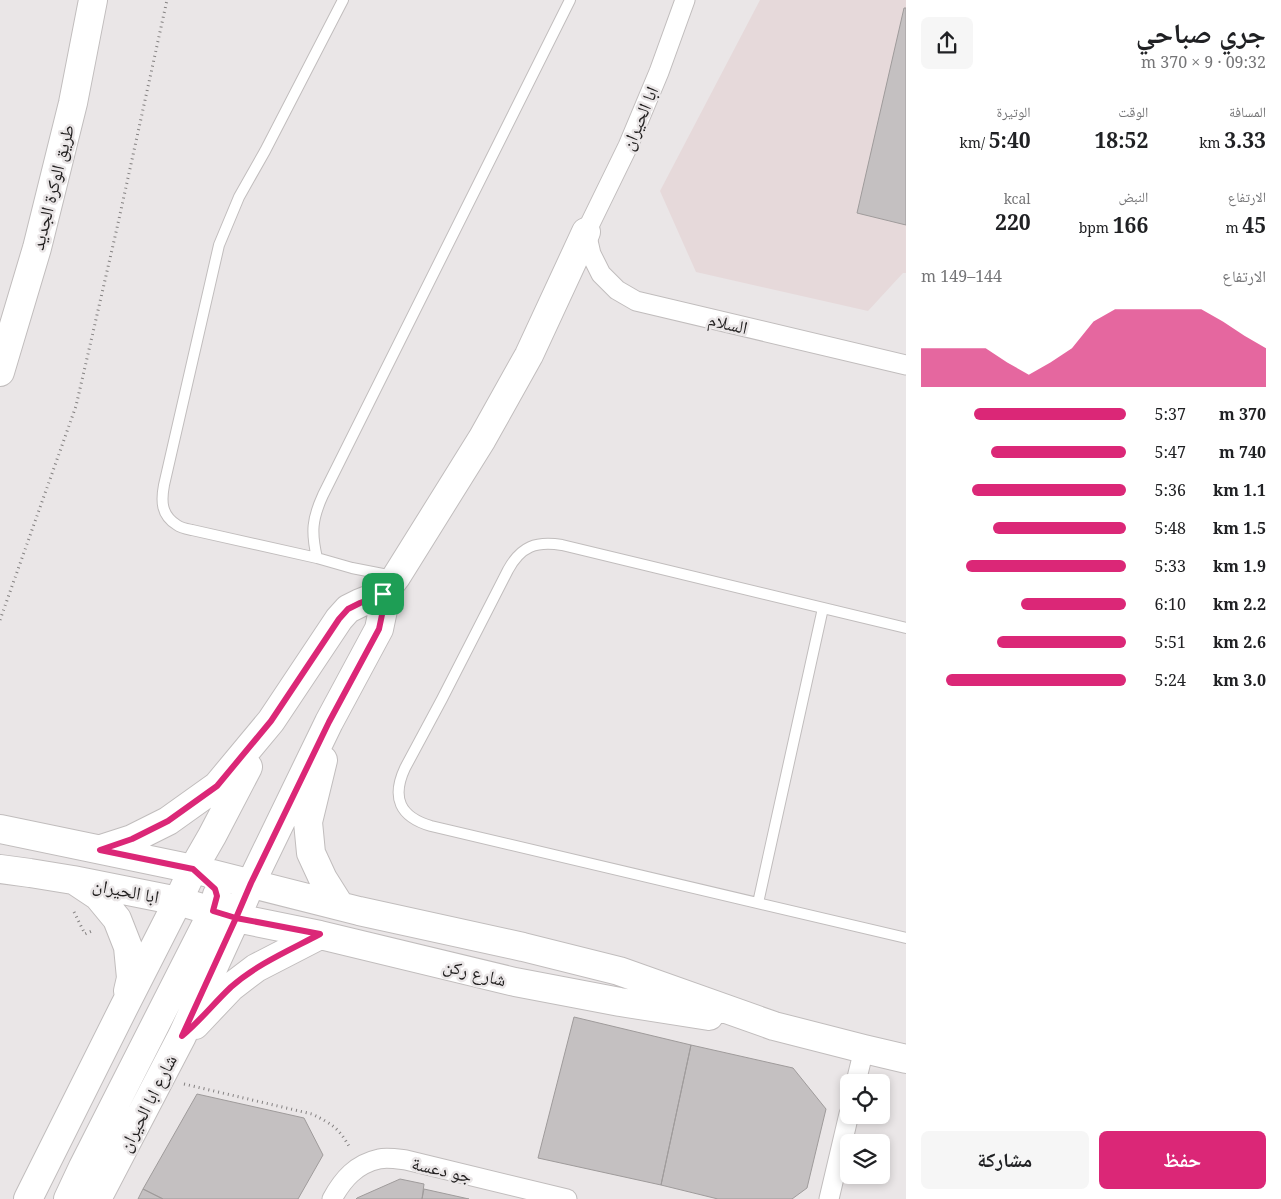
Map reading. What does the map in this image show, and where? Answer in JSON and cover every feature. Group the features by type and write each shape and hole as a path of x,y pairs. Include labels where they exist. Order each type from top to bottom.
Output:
{"street":[{"name":"طريق الوكرة الجديد","path":"0,372 37,248 71,113 93,0"},
{"name":"ابا الحيران","path":"586,232 632,137 659,72 685,0"},
{"name":"السلام","path":"586,232 591,254 601,274 617,290 636,301 906,365"},
{"path":"0,829 100,850 132,839 168,821 217,786 271,721 339,619 348,609 390,586 482,438 529,355 586,232"},
{"name":"شارع ابا الحيران","path":"97,1199 182,1036 225,915 251,883 329,722 379,629 390,586"},
{"path":"28,1199 193,869 271,721"},
{"path":"329,722 323,764 308,822 311,853 323,879 340,906"},
{"path":"0,809 46,839"},
{"name":"ابا الحيران","path":"100,850 193,869"},
{"path":"0,869 73,880 98,896 117,919 128,947 131,978 124,1007"},
{"path":"68,1199 87,1158 225,915 215,889 193,869"},
{"name":"شارع ركن","path":"193,869 359,911 524,947 619,971 774,1026 906,1058"},
{"path":"0,878 30,873"},
{"name":"ابا الحيران","path":"73,880 178,901"},
{"name":"شارع ركن","path":"178,901 225,915 320,934 516,982 620,1002 774,1026"},
{"path":"182,1036 231,987 256,968 320,934"},
{"path":"858,1074 864,1049"},
{"path":"829,1199 847,1124"},
{"name":"جو دعسة","path":"332,1199 344,1179 360,1166 380,1159 406,1160 567,1199"}],"lane":[{"path":"343,0 265,151 239,197 219,245 162,500 166,515 177,526 352,568 390,586"},
{"path":"316,558 313,542 316,510 570,0"},
{"path":"906,628 562,545 540,543 521,552 514,560 400,780 398,792 401,804 408,815 418,822 906,938"},
{"path":"758,903 824,608"}],"path":[{"path":"0,620 76,406 168,0"},
{"path":"71,908 85,934 117,919"},
{"path":"160,1079 312,1114 330,1123 343,1136 360,1166"}],"shaded area":[{"path":"760,0 906,0 906,273 903,273 868,311 696,272 660,191"}],"building":[{"path":"904,8 906,8 906,225 857,213"},
{"path":"574,1017 691,1045 661,1185 538,1158"},
{"path":"691,1045 793,1068 826,1109 807,1188 792,1199 718,1199 661,1185"},
{"path":"197,1094 304,1118 323,1155 298,1199 163,1199 143,1189"},
{"path":"400,1179 424,1184 422,1199 356,1199 357,1198"},
{"path":"143,1189 163,1199 138,1199"},
{"path":"424,1189 469,1199 422,1199"}],"route":[{"path":"383,594 348,609 339,619 271,721 217,786 168,821 132,839 100,850 193,869 215,889 217,896 213,911 236,918 182,1036 231,987 256,968 320,934 236,918 329,722 379,629 383,610 383,594"}]}
